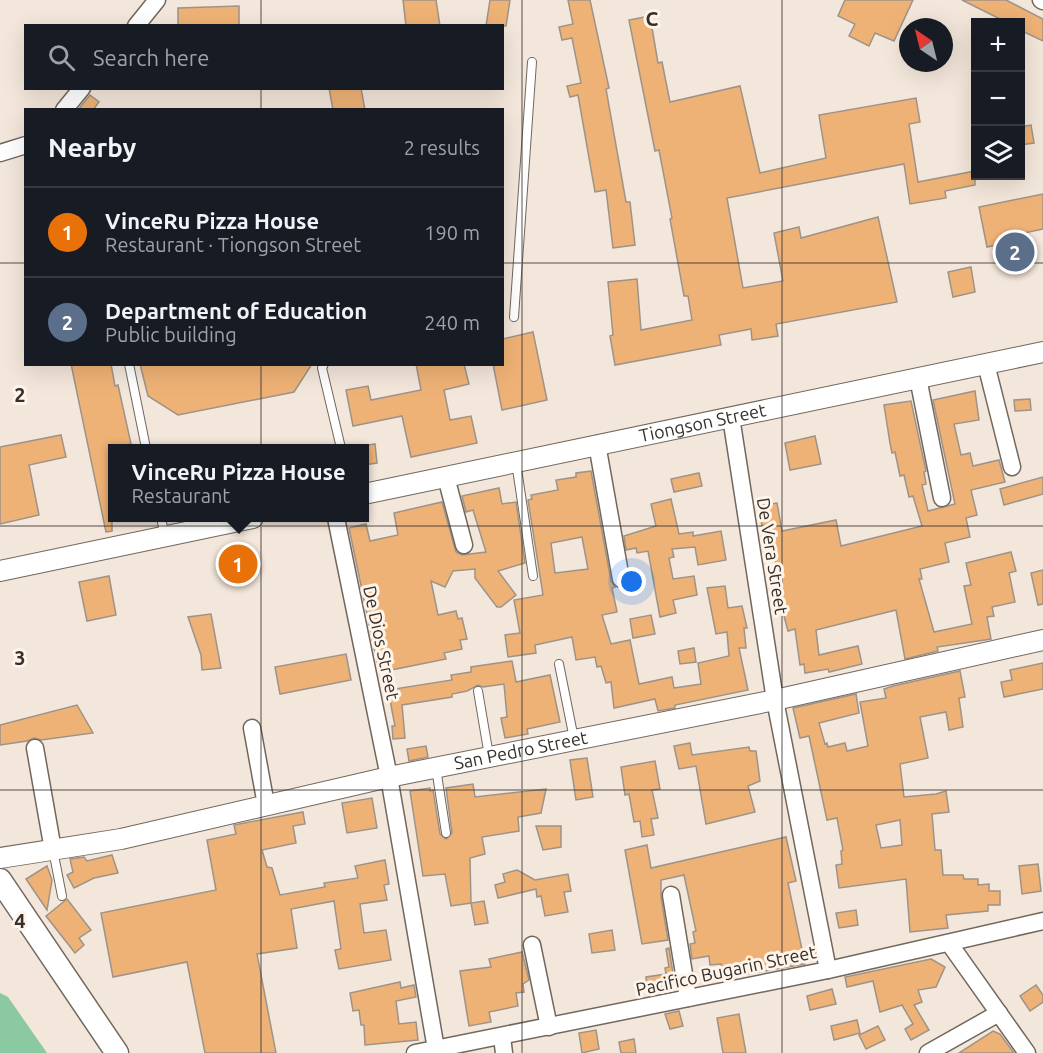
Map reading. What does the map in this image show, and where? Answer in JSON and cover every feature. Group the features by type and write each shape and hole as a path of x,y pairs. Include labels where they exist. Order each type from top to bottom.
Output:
{"main road":[{"path":"0,880 117,1053"}],"street":[{"path":"137,24 157,0"},
{"path":"66,108 80,90"},
{"path":"0,153 24,146"},
{"name":"Tiongson Street","path":"369,493 1043,352"},
{"path":"986,364 1012,467"},
{"path":"918,378 942,498"},
{"name":"De Vera Street","path":"731,417 775,700 828,970"},
{"path":"597,444 621,579"},
{"path":"446,477 464,545"},
{"path":"0,571 163,527 213,522"},
{"name":"De Dios Street","path":"337,522 389,777 436,1049"},
{"name":"San Pedro Street","path":"0,858 121,839 389,777 775,700 1043,640"},
{"path":"252,728 266,806"},
{"path":"35,748 53,850"},
{"path":"671,895 688,998"},
{"name":"Pacifico Bugarin Street","path":"415,1053 436,1049 503,1045 549,1027 828,970 1043,921"},
{"path":"949,943 1027,1053"},
{"path":"532,945 549,1027"},
{"path":"928,1053 999,1013"}],"lane":[{"path":"514,317 532,62"},
{"path":"129,366 145,444"},
{"path":"323,366 340,444"},
{"path":"516,462 533,576"},
{"path":"559,664 574,740"},
{"path":"478,691 489,757"},
{"path":"436,768 446,834"},
{"path":"53,850 62,896"}],"green space":[{"path":"0,993 8,997 47,1053 0,1053"}],"building":[{"path":"403,0 436,0 440,24 406,24"},
{"path":"490,0 510,0 506,26 486,24"},
{"path":"568,0 590,0 609,88 606,89 626,202 630,202 635,245 613,248 606,190 595,192 578,95 570,97 567,86 581,83 572,38 562,40 559,27 573,24"},
{"path":"845,0 913,0 905,18 899,18 899,30 894,41 875,33 869,46 849,36 855,24 838,16"},
{"path":"962,0 1006,0 1043,19 1043,41 1025,32 1025,18 998,18"},
{"path":"239,6 239,24 178,24 178,8"},
{"path":"650,16 658,63 662,62 670,102 740,86 760,173 826,158 819,115 916,98 920,122 909,124 918,182 971,172 971,180 975,180 975,185 945,191 946,198 910,204 904,164 727,198 743,288 783,281 774,233 799,227 801,238 878,217 897,302 776,324 778,336 752,340 751,329 719,335 721,345 615,365 610,336 613,335 608,282 637,279 641,330 692,320 688,296 684,296 659,150 655,151 629,20"},
{"path":"329,90 361,90 365,108 333,108"},
{"path":"90,95 99,102 94,108 80,108"},
{"path":"1031,125 1034,143 1025,144 1025,126"},
{"path":"1043,194 1043,229 1001,238 1002,244 987,247 979,207"},
{"path":"971,267 975,292 953,297 948,272"},
{"path":"533,332 547,400 502,410 493,366 504,366 504,339"},
{"path":"71,366 111,366 131,444 108,444 108,522 112,522 112,531 106,532"},
{"path":"140,366 311,366 294,392 178,415 148,396"},
{"path":"416,366 464,366 469,384 444,390 450,420 471,416 477,443 411,457 402,416 353,426 346,390 368,386 371,400 421,390"},
{"path":"975,391 979,420 954,424 961,455 970,453 973,466 999,460 1005,482 971,490 977,515 966,518 970,537 945,543 949,562 920,569 922,579 919,579 934,632 972,624 964,586 971,585 966,563 1011,552 1016,571 1009,573 1015,602 992,607 994,616 987,617 991,639 937,647 938,651 905,659 896,610 816,630 819,655 858,646 862,664 829,672 828,669 805,673 804,664 800,665 795,629 788,631 774,579 779,578 773,553 766,525 762,526 758,506 777,503 782,531 836,520 841,546 922,526 913,496 909,497 904,475 900,476 895,452 892,453 884,405 911,401 926,471 924,472 926,484 922,485 928,511 955,504 933,400"},
{"path":"1030,399 1031,410 1015,411 1014,400"},
{"path":"61,435 66,457 29,465 39,515 0,524 0,447"},
{"path":"815,436 821,464 790,470 785,443"},
{"path":"375,444 377,463 369,464 369,445"},
{"path":"591,471 611,581 615,587 612,588 617,612 602,615 611,644 630,640 639,684 672,677 674,688 701,684 698,663 729,656 727,632 716,634 707,588 725,586 728,608 742,606 747,628 744,628 746,648 739,648 748,690 675,705 675,708 658,711 655,699 614,708 611,682 606,683 601,666 597,667 595,657 576,660 572,637 535,645 536,653 508,657 505,635 520,633 514,600 543,595 528,500 532,499 531,495 558,490 556,480 576,477 576,473","holes":["582,537 588,569 555,573 551,543"]},
{"path":"699,473 702,486 674,492 671,479"},
{"path":"1043,477 1043,494 1004,505 1000,489"},
{"path":"499,488 502,504 516,502 525,563 498,571 516,595 501,607 497,607 475,578 475,569 453,571 445,587 431,581 438,615 456,611 458,619 462,618 467,639 460,640 462,649 444,653 446,659 386,671 384,661 377,662 349,528 366,524 370,541 398,535 394,513 442,502 456,552 462,555 486,552 473,510 466,512 462,496"},
{"path":"671,499 679,534 693,532 693,536 721,531 726,560 698,565 695,547 672,549 674,557 669,558 673,579 694,576 697,595 673,600 676,613 660,617 648,551 637,553 636,548 626,550 624,536 656,526 651,504"},
{"path":"1043,570 1043,604 1038,605 1031,573"},
{"path":"109,576 116,615 87,621 79,582"},
{"path":"211,614 221,668 202,670 201,655 188,617"},
{"path":"651,615 655,634 633,638 630,619"},
{"path":"694,648 696,662 680,664 678,651"},
{"path":"346,654 351,680 280,694 275,667"},
{"path":"512,661 516,682 550,675 560,722 527,729 528,734 505,738 501,718 507,717 504,684 483,687 478,685 467,691 452,694 452,697 402,705 405,738 393,739 392,726 395,726 388,690 452,680 451,675 471,672 471,667"},
{"path":"1043,663 1043,689 1004,697 1001,682 1012,680 1010,670"},
{"path":"960,671 965,697 959,698 963,727 949,730 946,712 920,717 928,758 900,764 904,797 946,791 949,812 932,814 935,850 941,850 943,875 963,875 964,879 978,879 978,885 989,884 989,891 1000,891 1000,905 988,905 988,911 946,915 948,928 910,932 906,879 839,888 836,865 842,864 841,851 843,850 837,818 827,820 809,736 800,738 793,708 856,694 859,713 819,723 828,747 845,743 847,751 868,746 860,702 886,698 884,689","holes":["900,820 902,845 881,848 876,825"]},
{"path":"77,705 93,733 41,740 34,738 0,745 0,725"},
{"path":"690,743 692,755 749,747 750,751 756,751 760,781 748,786 755,812 706,824 696,766 679,769 674,746"},
{"path":"426,746 428,757 409,761 407,749"},
{"path":"587,758 593,797 576,800 570,760"},
{"path":"655,761 660,789 652,790 658,818 651,819 654,835 642,837 640,821 634,822 629,794 625,795 621,767"},
{"path":"473,784 475,797 546,789 541,813 518,817 519,831 482,837 485,854 470,858 471,903 451,906 445,874 423,876 410,791 430,788 430,791 433,790 440,834 446,839 452,833 446,788"},
{"path":"372,798 377,828 347,833 342,803"},
{"path":"303,812 305,824 293,826 296,843 262,850 267,867 272,868 280,895 325,887 324,883 358,878 355,866 385,860 389,884 384,885 387,900 360,904 364,933 386,930 391,960 339,969 335,950 341,949 334,901 291,909 297,948 257,954 276,1053 205,1053 187,962 113,977 101,913 216,890 207,840 236,834 234,825"},
{"path":"536,826 561,826 561,847 543,850"},
{"path":"786,837 796,881 788,883 805,964 736,976 735,972 724,974 721,964 710,965 709,956 692,959 690,944 695,943 693,932 696,931 684,875 661,880 661,897 668,940 642,944 625,850 647,845 651,868"},
{"path":"112,855 118,873 94,878 74,888 67,875 73,872 70,859 84,857 87,861"},
{"path":"1038,864 1041,891 1022,894 1019,866"},
{"path":"47,866 52,880 47,910 26,879"},
{"path":"517,870 535,880 568,874 571,891 564,892 568,912 545,916 541,896 537,897 536,889 498,898 495,885 505,882 503,874"},
{"path":"67,899 91,930 79,938 84,945 75,953 46,916"},
{"path":"484,901 488,923 475,925 471,903"},
{"path":"856,910 858,925 839,928 836,913"},
{"path":"612,930 615,950 592,953 589,934"},
{"path":"669,948 675,986 647,989 646,977 666,974 665,968 669,967 666,949"},
{"path":"522,952 529,980 523,984 524,992 516,993 518,1006 489,1012 491,1022 469,1026 460,971 491,967 489,959"},
{"path":"931,959 945,967 936,987 918,990 922,1002 914,1005 929,1030 911,1040 905,1029 913,1024 902,1005 880,1012 873,981 847,987 845,977"},
{"path":"400,982 401,988 414,985 416,997 396,1001 399,1024 416,1022 418,1040 365,1045 364,1025 361,1025 359,1010 353,1011 350,993"},
{"path":"1036,985 1043,995 1043,1002 1030,1011 1020,996"},
{"path":"832,989 836,1004 810,1010 807,996"},
{"path":"679,1011 683,1026 670,1029 665,1014"},
{"path":"739,1014 746,1053 723,1053 717,1018"},
{"path":"857,1020 860,1033 834,1040 831,1026"},
{"path":"878,1026 885,1040 866,1049 859,1035"},
{"path":"596,1030 599,1049 582,1053 579,1033"},
{"path":"993,1031 1000,1034 1014,1053 959,1053"},
{"path":"634,1039 636,1053 621,1053 619,1042"}],"place":[{"name":"Department of Education","path":"1015,252"},
{"name":"VinceRu Pizza House","path":"238,564"}]}
